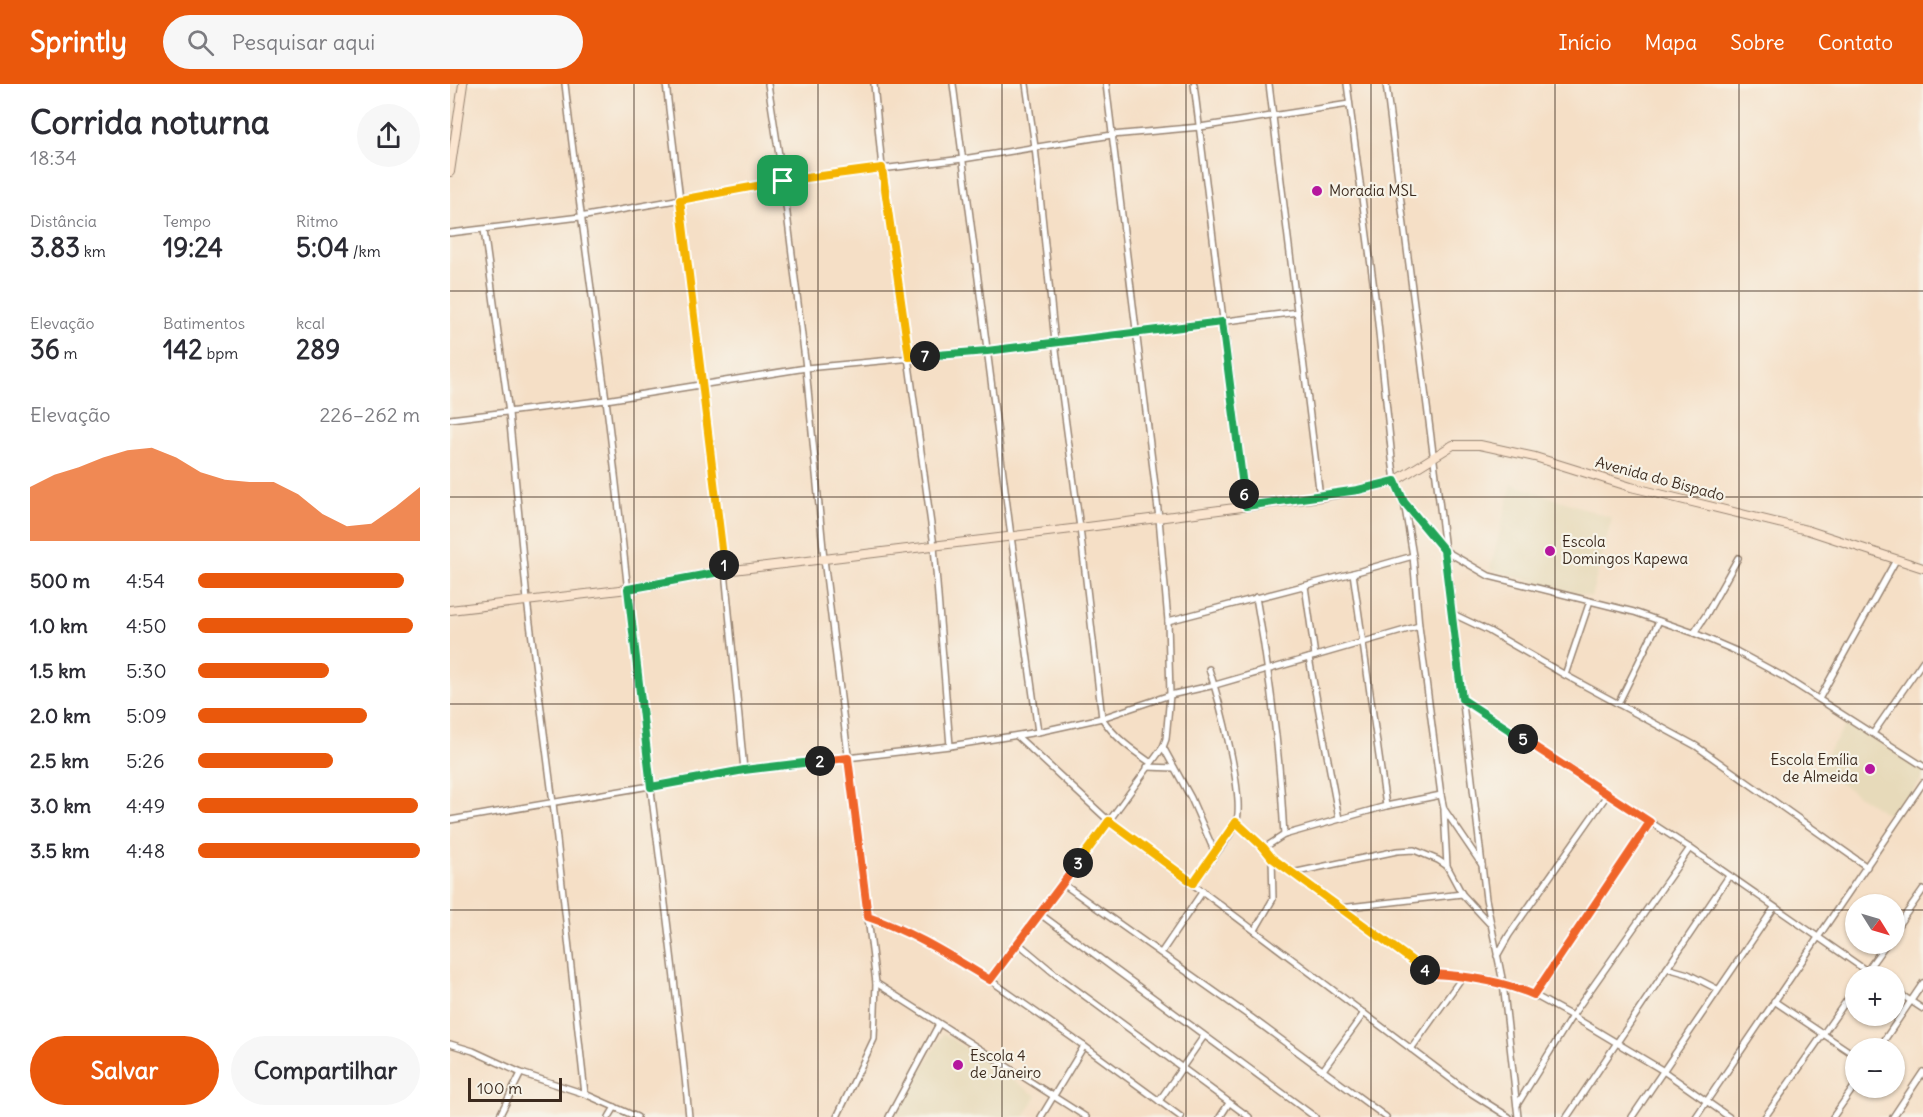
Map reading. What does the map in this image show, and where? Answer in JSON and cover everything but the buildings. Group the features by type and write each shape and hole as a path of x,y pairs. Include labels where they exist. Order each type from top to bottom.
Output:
{"main road":[{"path":"450,172 463,84"},
{"name":"Avenida do Bispado","path":"450,610 628,589 725,571 1320,497 1395,481 1454,445 1480,445 1535,457 1631,487 1807,530 1923,568"}],"street":[{"path":"565,84 580,217 606,400 683,1045 689,1117"},
{"path":"666,84 725,571 744,770"},
{"path":"768,84 783,181 806,368 824,559 876,983 874,1039 837,1117"},
{"path":"874,84 882,168 934,546 950,746"},
{"path":"953,84 1038,732"},
{"path":"1026,84 1035,147 1055,342 1102,718 1111,732 1149,765 1174,768"},
{"path":"990,980 1063,884 1163,747 1166,739 1170,695 1168,621 1160,518 1106,84"},
{"path":"1194,84 1246,506"},
{"path":"1269,84 1320,497"},
{"path":"1347,84 1376,304 1395,481 1404,502 1413,556 1419,626 1444,809 1447,866 1462,894 1490,925"},
{"path":"1386,84 1434,457 1490,925 1503,983 1518,1117"},
{"path":"450,233 580,217 783,181 963,159 1112,135 1200,127 1349,104"},
{"path":"484,230 509,413 527,600 553,803 585,1094"},
{"path":"450,419 606,400 806,368 987,351 1298,312"},
{"path":"1404,502 1444,550 1489,576 1634,612 1694,633 1736,651 1874,732 1923,766"},
{"path":"1168,621 1413,556"},
{"path":"1694,633 1738,558"},
{"path":"1819,699 1896,560"},
{"path":"1353,573 1386,806"},
{"path":"1305,586 1312,657 1340,819"},
{"path":"1256,597 1269,670 1280,769 1284,835"},
{"path":"1565,675 1590,602"},
{"path":"1451,613 1505,640 1696,746 1867,867"},
{"path":"1618,704 1659,621"},
{"path":"450,820 744,770 950,746 1038,732 1102,718 1170,695 1215,685 1419,626"},
{"path":"1874,732 1923,661"},
{"path":"1193,883 1236,822 1238,813 1232,760 1215,685 1209,669"},
{"path":"1462,699 1690,848 1819,938 1855,966"},
{"path":"1017,736 1109,821 1463,1088 1509,1117"},
{"path":"1163,747 1196,808 1215,854"},
{"path":"1696,1117 1923,783"},
{"path":"1264,848 1284,835 1386,806 1441,795"},
{"path":"1497,956 1509,934 1607,795"},
{"path":"1444,809 1483,866"},
{"path":"1236,822 1272,858 1426,970 1433,974 1503,983 1534,995 1662,1070 1729,1117"},
{"path":"1534,995 1650,822"},
{"path":"1517,1105 1572,1016 1690,848"},
{"path":"1292,873 1414,850 1447,866"},
{"path":"1255,930 1273,899 1272,858"},
{"path":"1567,1117 1729,876"},
{"path":"1063,884 1386,1117"},
{"path":"1905,915 1923,890"},
{"path":"1161,953 1203,891"},
{"path":"1340,908 1462,894"},
{"path":"1632,1117 1774,908"},
{"path":"1040,914 1315,1117"},
{"path":"868,917 893,925 929,943 990,980 1181,1117"},
{"path":"1018,943 1055,974 1249,1117"},
{"path":"1667,968 1688,974 1717,989"},
{"path":"1411,1049 1462,976"},
{"path":"876,983 1086,1117"},
{"path":"1887,1038 1923,983"},
{"path":"1905,997 1923,1009"},
{"path":"1774,1001 1845,1049"},
{"path":"1765,1117 1845,1002"},
{"path":"1323,1070 1364,1013"},
{"path":"889,1117 939,1024"},
{"path":"1159,1101 1204,1036"},
{"path":"450,1044 473,1051 520,1073 585,1094 637,1117"},
{"path":"1041,1117 1084,1046"},
{"path":"1893,1117 1923,1072"},
{"path":"499,1117 520,1073"},
{"path":"1833,1117 1846,1098"},
{"path":"1220,1117 1229,1103"},
{"path":"609,1117 615,1107"}],"shaded area":[{"name":"Escola Domingos Kapewa","path":"1512,484 1612,518 1591,597 1490,569"},
{"name":"Escola Emília de Almeida","path":"1848,722 1923,771 1923,777 1894,819 1817,768"},
{"name":"Escola 4 de Janeiro","path":"943,1033 1037,1096 1024,1117 896,1117"}],"place":[{"name":"Moradia MSL","path":"1317,191"},
{"name":"Escola Domingos Kapewa","path":"1550,551"},
{"name":"Escola Emília de Almeida","path":"1870,769"},
{"name":"Escola 4 de Janeiro","path":"958,1065"}],"route":[{"path":"882,168 909,357 987,351 1222,322 1246,506 1320,497 1395,481 1404,502 1444,550 1462,699 1650,822 1534,995 1492,980 1433,974 1426,970 1272,858 1236,822 1193,883 1109,821 990,980 929,943 893,925 868,917 848,758 744,770 651,787 628,589 725,571 680,200 783,181 882,168"}]}
